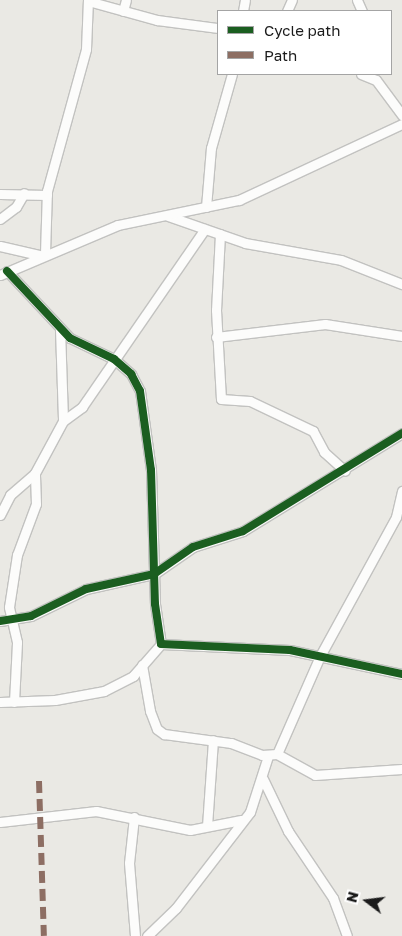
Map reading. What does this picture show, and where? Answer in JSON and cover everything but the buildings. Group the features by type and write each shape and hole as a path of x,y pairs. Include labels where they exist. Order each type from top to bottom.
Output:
{"street":[{"path":"42,254 47,195 86,49 88,0 122,11 217,28"},
{"path":"122,11 126,0"},
{"path":"206,207 211,148 232,75"},
{"path":"367,75 402,115"},
{"path":"0,702 104,691 133,676 161,644 154,574 151,470 140,391 131,374 114,359 86,348 60,329 4,273 42,254 118,226 238,200 402,124"},
{"path":"0,194 24,193 47,195"},
{"path":"0,219 16,206 24,193"},
{"path":"167,216 220,234 341,260 402,284"},
{"path":"0,515 3,501 35,473 63,421 82,407 114,359 182,269 205,229"},
{"path":"220,234 216,338 221,399 250,401 313,431 324,452 345,471"},
{"path":"0,246 42,254"},
{"path":"216,338 325,324 402,336"},
{"path":"60,329 63,421"},
{"path":"0,621 31,616 86,589 154,574 177,554 210,538 237,534 345,471 402,433"},
{"path":"14,702 17,642 10,620 17,554 36,504 35,473"},
{"path":"147,936 176,908 241,820 250,812 272,755 320,656 396,517 402,491"},
{"path":"161,644 249,646 320,656 402,674"},
{"path":"142,665 157,729 178,737 213,740 272,755 314,775 402,769"},
{"path":"207,826 213,740"},
{"path":"262,778 288,831 333,898 347,936"},
{"path":"0,822 41,820 78,811 134,817 190,830 241,820"},
{"path":"134,817 129,864 136,936"}],"marked path":[{"path":"39,781 44,936"}],"cycle path":[{"path":"7,271 70,338 114,359 131,374 140,391 151,470 155,604 161,644 290,650 402,674"},
{"path":"0,621 31,616 86,589 154,574 193,547 243,531 402,433"}]}
